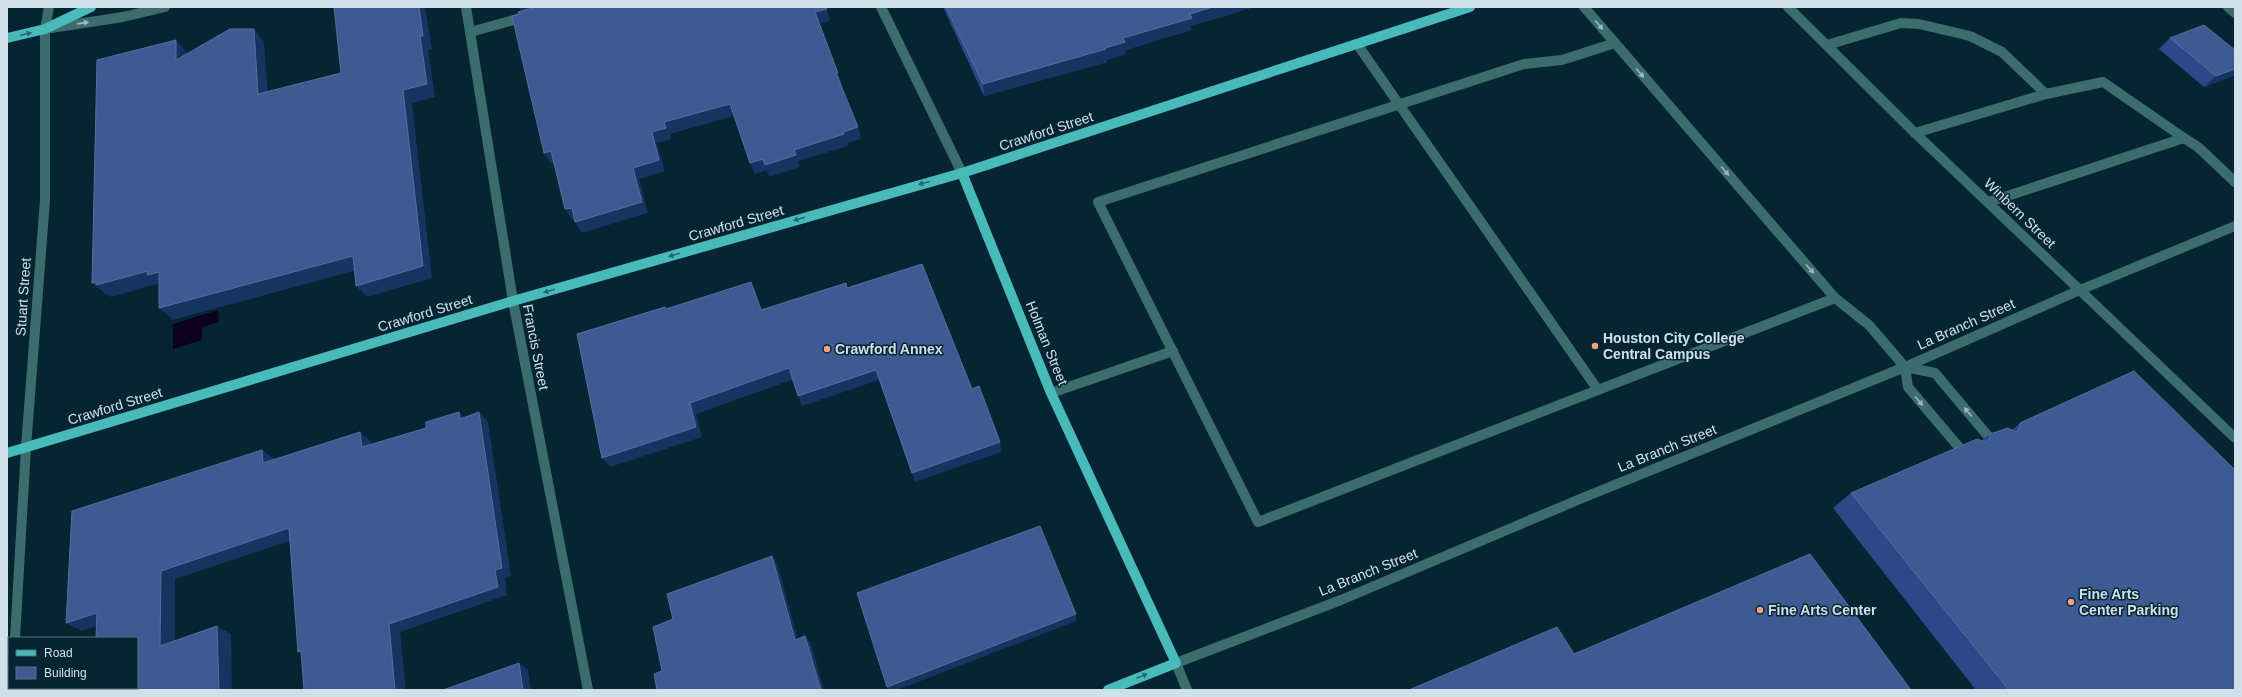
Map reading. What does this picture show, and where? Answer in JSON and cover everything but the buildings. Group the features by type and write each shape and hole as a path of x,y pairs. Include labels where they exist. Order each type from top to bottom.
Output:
{"main road":[{"path":"7,38 45,29 91,7"},
{"name":"Crawford Street","path":"7,453 513,301 962,173 1470,7"},
{"name":"Holman Street","path":"962,173 1052,393 1176,663"},
{"name":"La Branch Street","path":"1108,690 1176,663"}],"street":[{"name":"Stuart Street","path":"15,637 26,447 45,200 45,29 49,7"},
{"path":"45,29 123,17 165,7"},
{"name":"Francis Street","path":"466,7 513,301 588,690"},
{"name":"Holman Street","path":"881,7 962,173"},
{"path":"1584,7 1835,298 1869,325 1905,367 1908,387 1963,452"},
{"name":"Winbern Street","path":"1788,7 1915,133 2235,438"},
{"path":"2228,7 2235,13"},
{"path":"470,32 532,15"},
{"path":"1827,45 1900,23 1919,24 1970,36 2002,52 2046,94"},
{"path":"1614,43 1562,60 1524,64 1098,202 1258,522 1835,298"},
{"path":"1357,44 1398,105 1598,390"},
{"path":"1915,133 2046,94 2103,82 2198,147 2235,182"},
{"path":"1989,202 2184,138"},
{"name":"La Branch Street","path":"1176,663 1341,600 1580,499 1905,367 2080,290 2235,226"},
{"path":"1052,393 1173,351"},
{"path":"1905,367 1935,373 1993,442"},
{"name":"Holman Street","path":"1176,663 1188,690"}],"shaded area":[{"path":"218,310 219,322 202,327 202,340 173,349 173,324"}],"place":[{"name":"Houston City College Central Campus","path":"1595,346"},
{"name":"Crawford Annex","path":"827,349"},
{"name":"Fine Arts Center Parking","path":"2071,602"},
{"name":"Fine Arts Center","path":"1760,610"}]}
